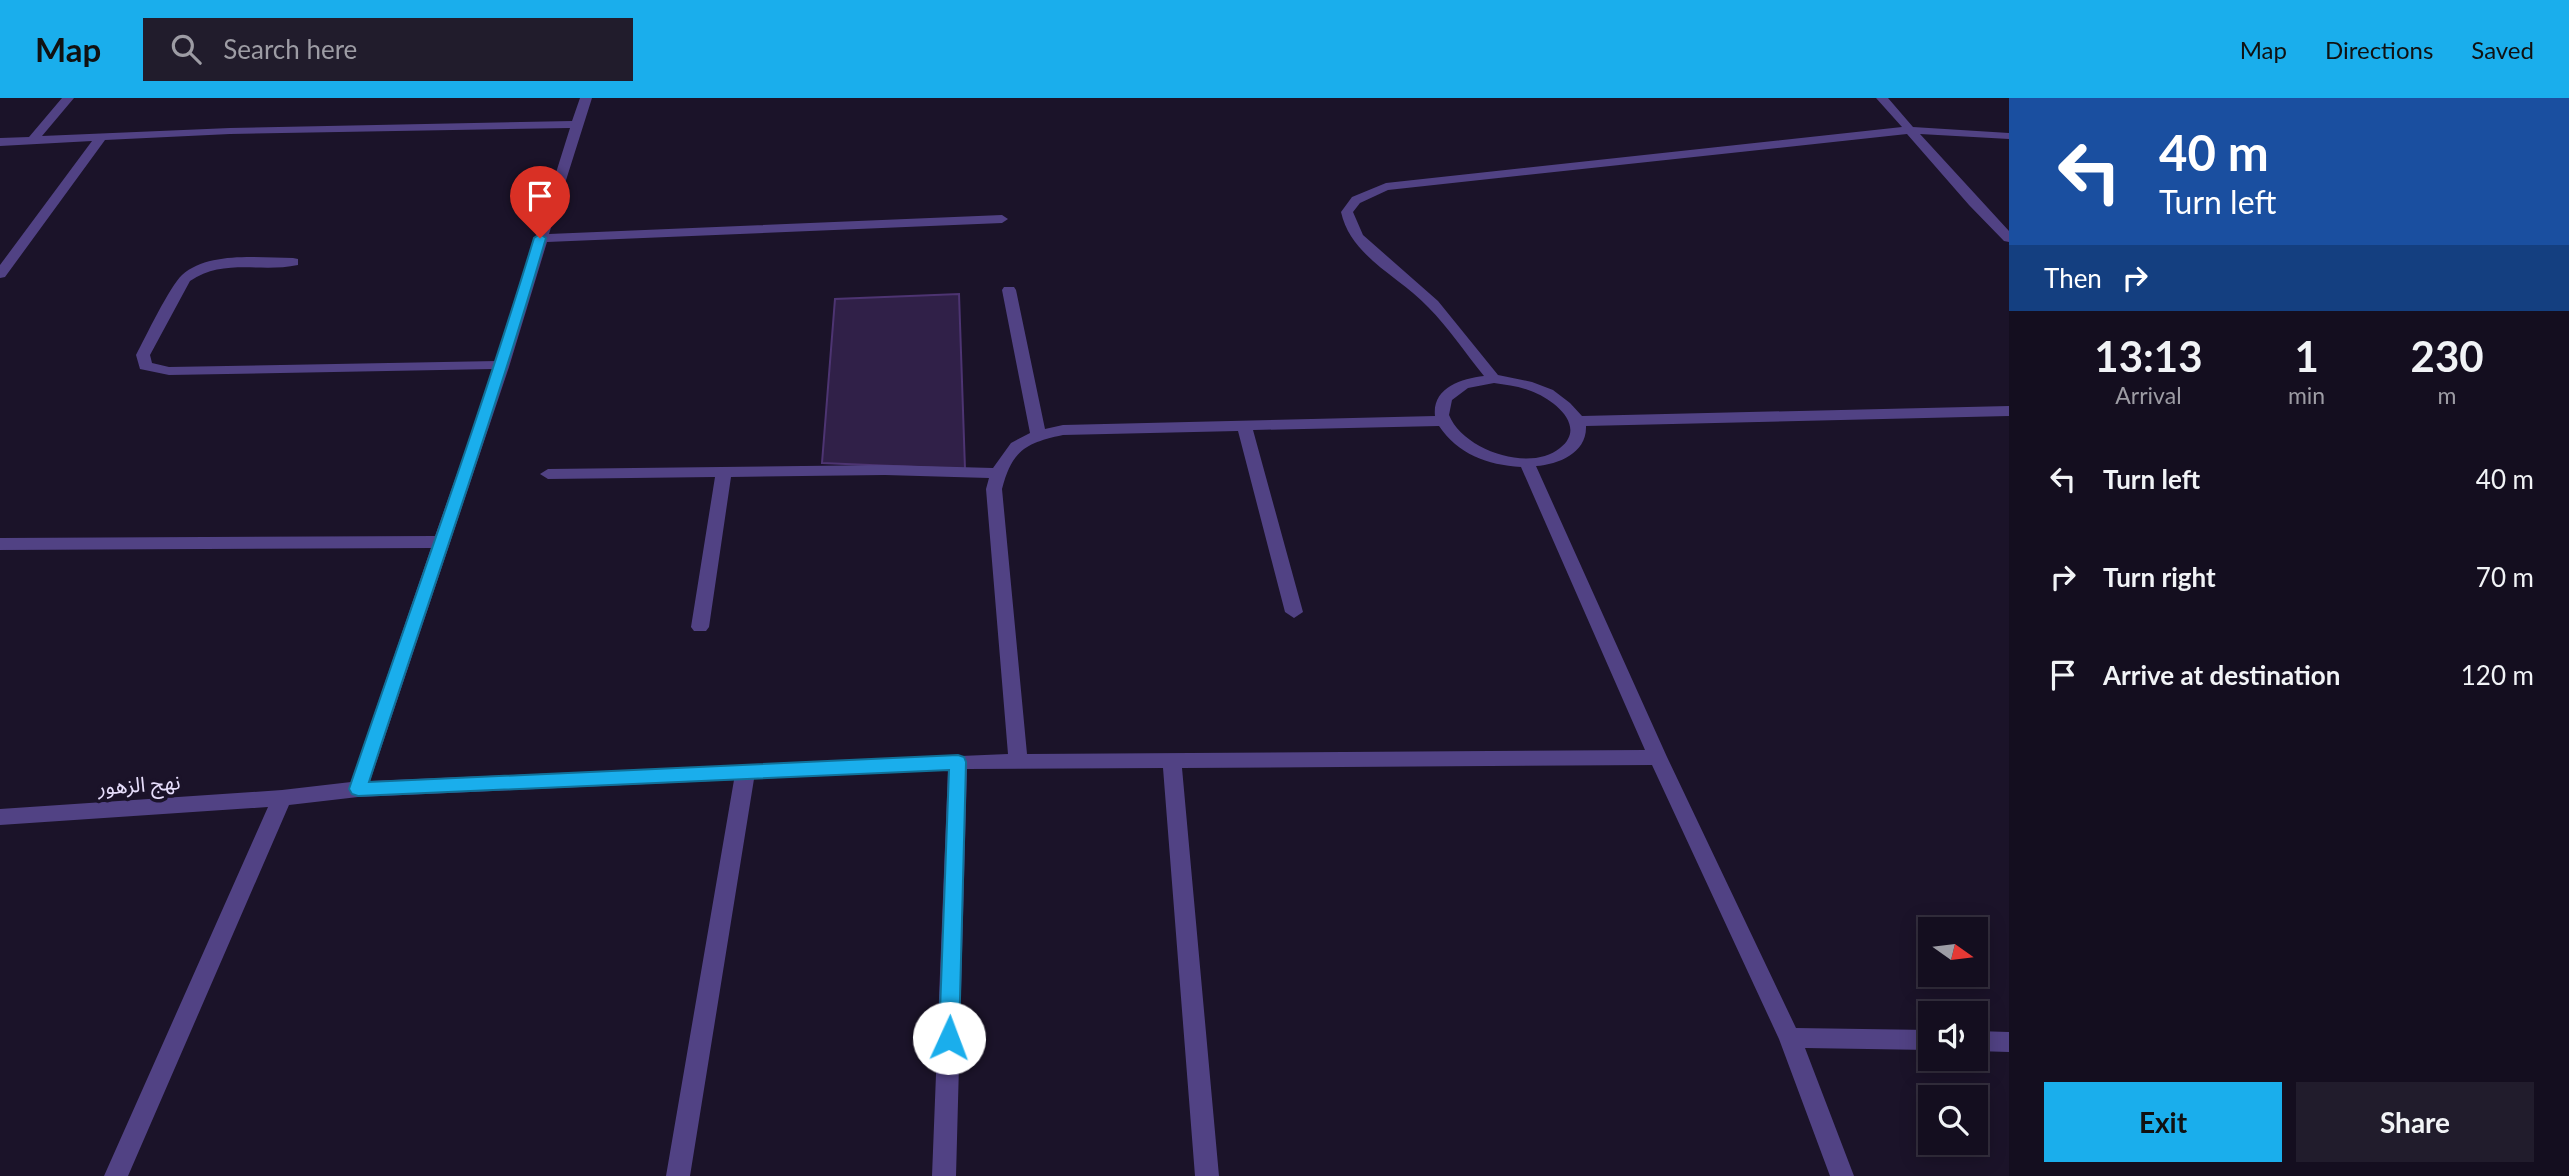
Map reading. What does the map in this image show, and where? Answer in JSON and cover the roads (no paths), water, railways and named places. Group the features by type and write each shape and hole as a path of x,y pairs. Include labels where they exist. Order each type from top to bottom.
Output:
{"street":[{"path":"33,141 68,98"},
{"path":"358,789 502,365 586,98"},
{"path":"1882,98 1973,202 2009,238"},
{"path":"0,142 230,131 576,124"},
{"path":"1494,379 1430,301 1362,242 1348,224 1347,212 1356,200 1386,187 1910,130 2009,136"},
{"path":"0,274 102,136"},
{"path":"540,238 1002,219"},
{"path":"293,262 211,265 191,273 185,279 143,355 145,366 169,371 502,365"},
{"path":"1009,290 1038,434"},
{"path":"1494,379 1518,382 1544,390 1564,403 1578,421 1579,436 1570,450 1552,459 1527,463 1499,460 1473,450 1453,436 1441,421 1442,404 1451,391 1469,382 1494,379"},
{"path":"1578,421 2009,411"},
{"path":"1018,761 994,489 1000,464 1015,446 1038,434 1063,430 1441,421"},
{"path":"1244,425 1294,612"},
{"path":"1527,463 1658,757 1790,1038 1842,1176"},
{"path":"548,474 885,470 998,473"},
{"path":"700,627 724,472"},
{"path":"0,544 440,542"},
{"name":"نهج الزهور","path":"0,817 282,798 358,789 958,762 1658,757"},
{"path":"1172,759 1207,1176"},
{"path":"944,1176 958,762"},
{"path":"678,1176 745,773"},
{"path":"116,1176 282,798"},
{"path":"1790,1038 1918,1040"},
{"path":"1988,1041 2009,1042"}]}
